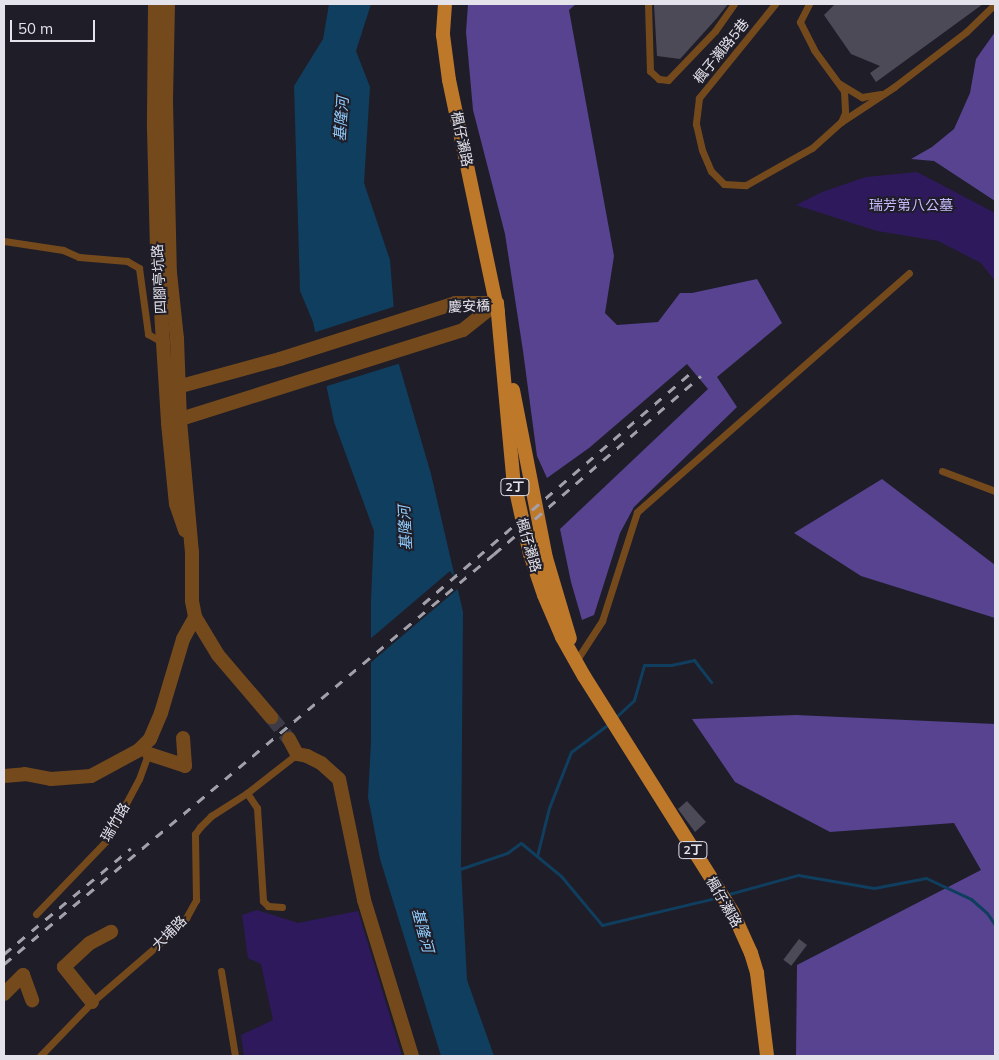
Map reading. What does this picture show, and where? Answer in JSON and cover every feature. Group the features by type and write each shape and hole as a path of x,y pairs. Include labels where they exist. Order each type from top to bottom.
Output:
{"main road":[{"name":"楓仔瀨路","path":"445,4 443,35 449,80 497,303 535,509 546,558 575,661 733,914 751,953 756,973 767,1056"}],"street":[{"name":"四腳亭坑路","path":"155,4 154,128 162,342 172,389"},
{"name":"四腳亭坑路","path":"168,4 166,102 172,389 174,422 192,552 192,601 195,617"},
{"name":"慶安橋","path":"172,389 280,359 455,303 497,303"},
{"name":"慶安橋","path":"174,422 463,330 497,303"},
{"path":"195,617 218,655 271,718"},
{"name":"瑞竹路","path":"4,776 25,774 51,779 91,776 139,750 150,739 161,713 183,640 195,617"},
{"path":"149,754 185,766 184,738"},
{"path":"289,739 297,754 307,756 321,763 339,779 364,900 412,1056"},
{"path":"92,1002 64,967 90,944 111,932"},
{"path":"4,994 23,975 32,1000"}],"lane":[{"path":"648,4 650,71 659,79 668,80 715,31 734,4"},
{"name":"楓子瀨路5巷","path":"775,4 699,98 696,124 702,150 711,172 724,184 746,185 812,148 841,122 894,88"},
{"path":"809,4 800,22 814,50 844,92 845,113 841,122"},
{"path":"840,84 862,97 876,96 894,88 966,32 995,4"},
{"path":"4,241 63,250 79,258 127,261 139,268 148,334 162,342"},
{"path":"575,661 602,621 637,512 909,273"},
{"path":"942,471 995,491"},
{"name":"瑞竹路","path":"36,914 106,841 139,779 149,754 150,739"},
{"name":"大埔路","path":"40,1056 92,1002 174,931 186,918 196,900 195,834 211,816 247,793 297,754"},
{"path":"247,793 257,808 263,902 268,906 282,907"},
{"path":"221,971 236,1056"}],"green space":[{"name":"瑞芳第八公墓","path":"917,172 995,213 995,281 981,263 938,241 877,231 796,205 822,192 866,177"},
{"path":"257,910 298,923 358,911 402,1056 244,1056 241,1035 273,1020 261,964 248,958 242,915"}],"shaded area":[{"path":"468,4 576,4 569,10 614,256 605,313 617,325 658,322 680,293 692,293 757,279 782,323 717,377 737,407 634,507 620,533 594,615 582,620 571,582 560,529 708,389 687,364 589,448 547,478 537,456 505,234 473,110 466,32"},
{"path":"995,32 995,201 934,161 911,159 932,147 954,129 970,93 976,59"},
{"path":"882,479 995,565 995,618 861,576 794,533"},
{"path":"796,715 995,724 995,1056 796,1056 797,965 981,870 954,823 830,832 735,782 692,719"}],"water":[{"name":"基隆河","path":"329,4 371,4 356,51 370,87 364,183 390,260 398,361 431,474 463,612 461,867 467,980 494,1056 441,1056 380,859 368,797 371,742 371,600 374,531 334,422 313,322 300,291 294,86 323,39"}],"pier":[{"path":"396,306 401,363 324,387 313,333"},
{"path":"450,571 460,587 369,664 369,640"}],"building":[{"path":"654,4 728,4 680,59 657,56"},
{"path":"835,4 983,4 876,82 870,73 880,66 851,54 824,15"},
{"path":"687,801 706,822 695,832 678,809"},
{"path":"799,939 807,945 791,966 783,960"}],"waterway":[{"path":"617,716 634,700 644,665 671,665 694,660 711,682"},
{"path":"537,856 549,808 571,752 606,726"},
{"path":"460,869 507,853 521,843 561,876 602,925 715,898"},
{"path":"729,894 798,875 874,888 926,878 971,899 987,913 995,925"}],"tunnel":[{"path":"271,717 289,739"}],"railway":[{"path":"423,604 695,369"},
{"path":"4,964 494,554 701,376"},
{"path":"4,954 131,848"}]}
